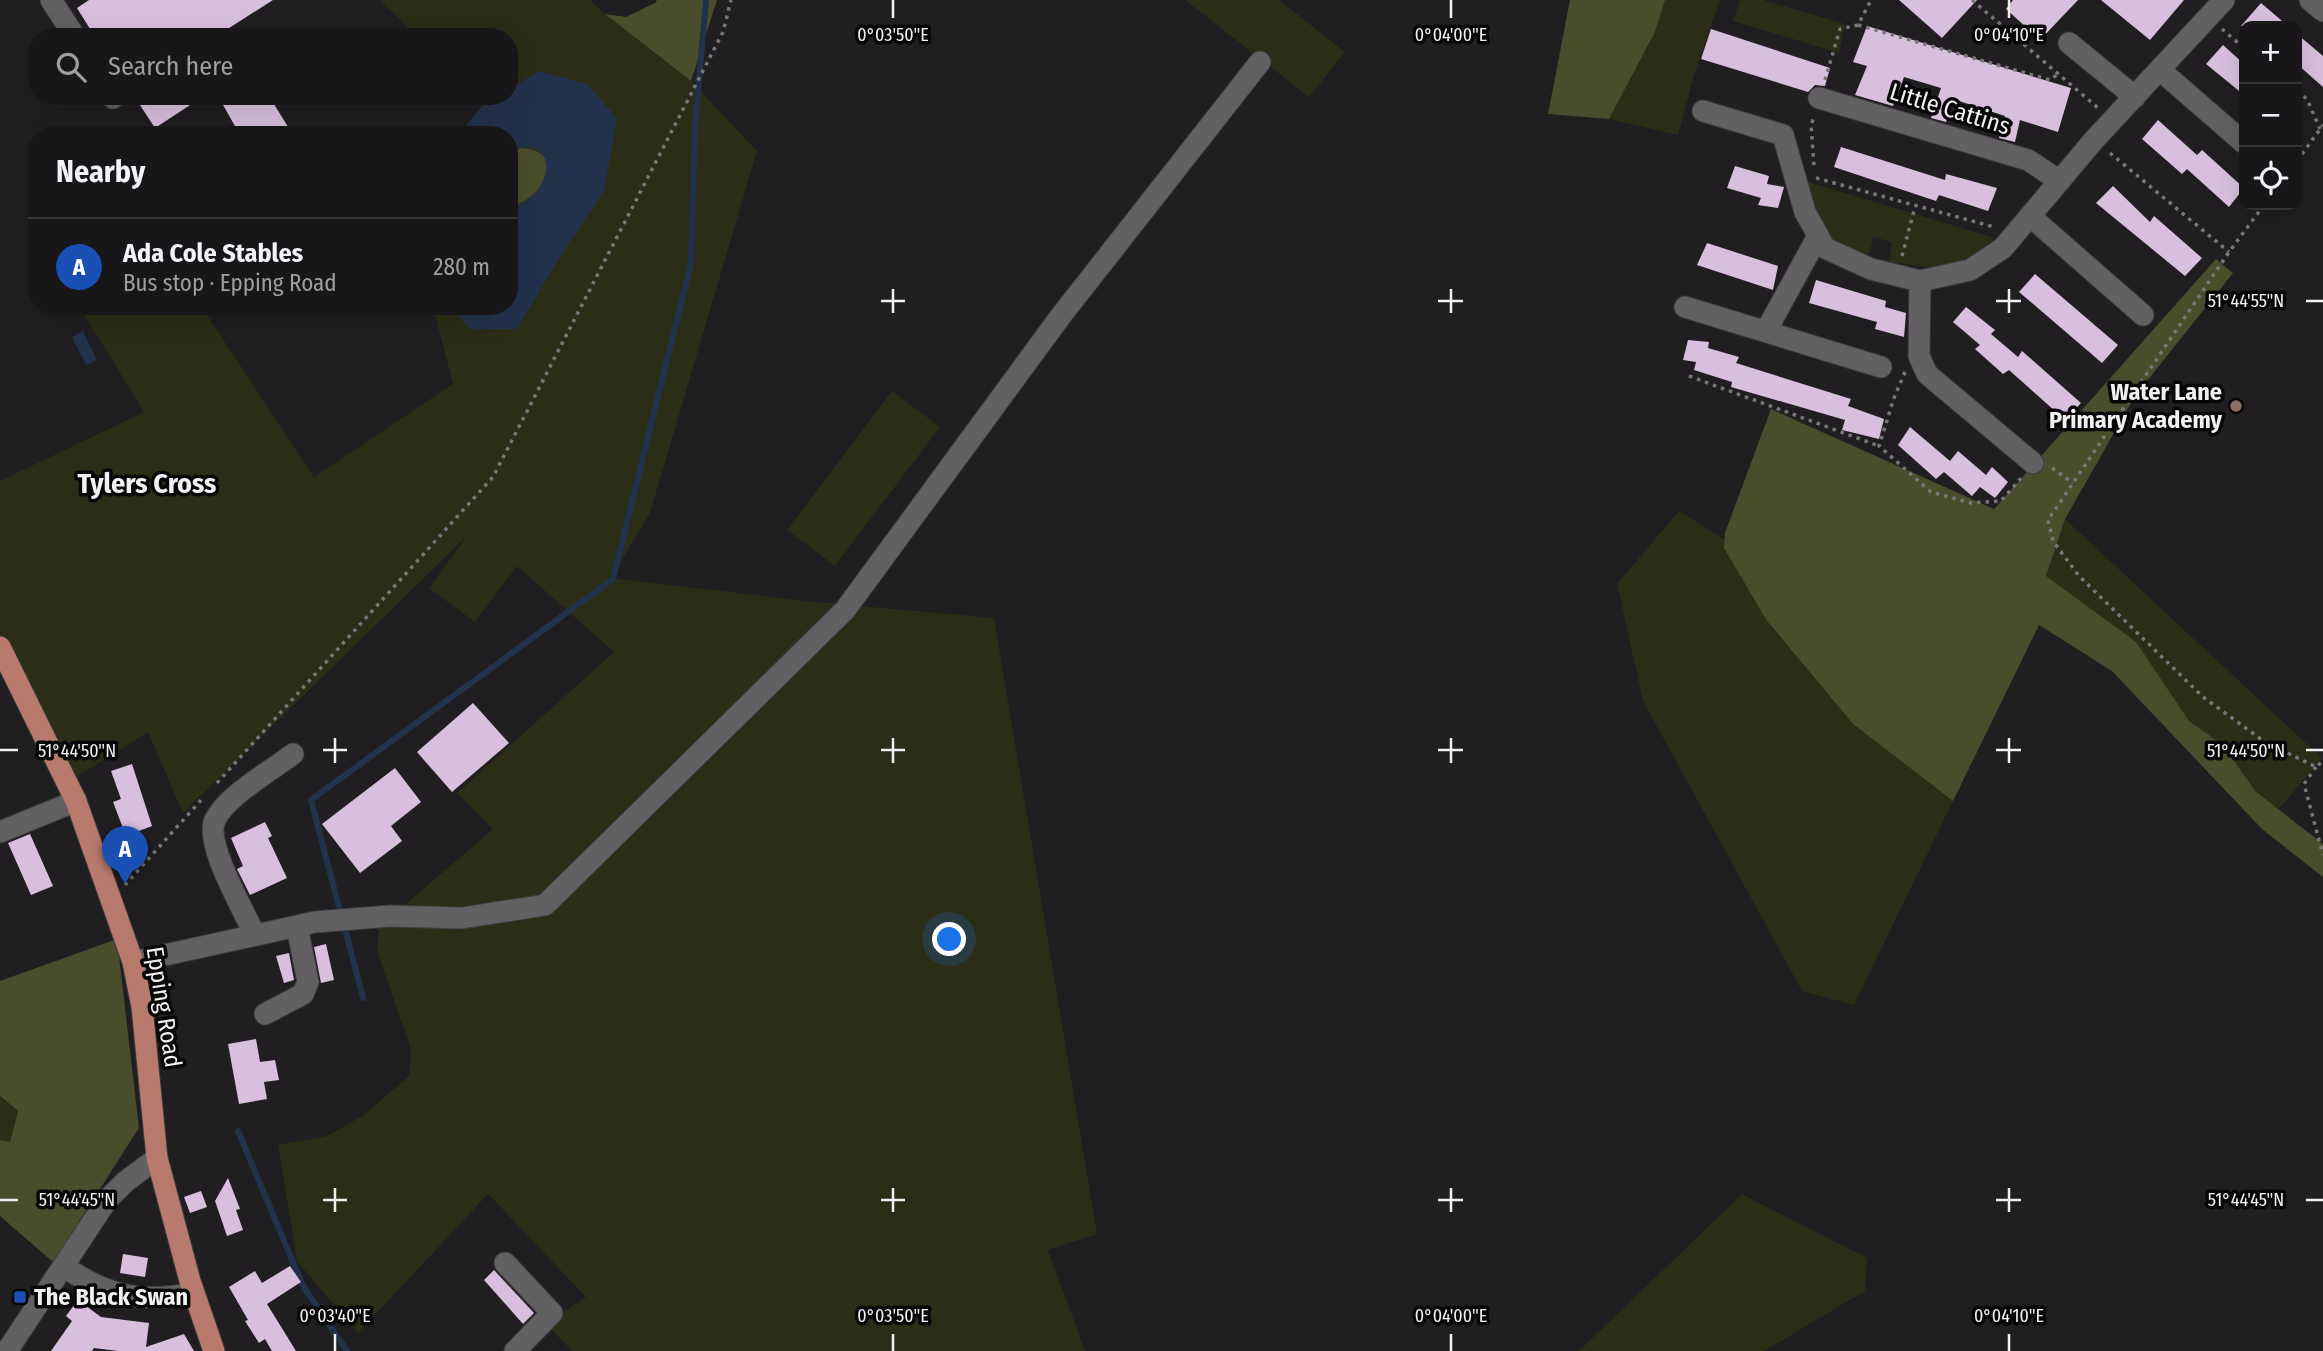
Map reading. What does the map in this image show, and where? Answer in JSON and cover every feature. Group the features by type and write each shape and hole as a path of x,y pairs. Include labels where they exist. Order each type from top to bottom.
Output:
{"main road":[{"name":"Epping Road","path":"0,647 76,801 133,962 142,1007 157,1158 194,1293 214,1351"}],"street":[{"path":"51,0 69,28"},
{"path":"2310,0 2323,11"},
{"path":"1703,111 1783,135 1805,212 1825,248 1871,269 1920,281 1970,270 2003,248 2215,6"},
{"path":"2069,43 2136,97"},
{"path":"133,962 315,922 390,916 462,918 545,905 845,610 1060,317 1260,62"},
{"path":"2160,70 2239,139"},
{"name":"Little Cattins","path":"1819,98 2028,160 2060,181"},
{"path":"2031,217 2143,315"},
{"path":"1766,331 1818,236"},
{"path":"1920,281 1919,356 1927,374 2040,463"},
{"path":"1685,307 1881,367"},
{"path":"254,935 216,848 212,830 215,819 229,802 293,754"},
{"path":"0,832 76,801"},
{"path":"265,1014 303,994 307,989 297,926"},
{"path":"7,1351 107,1200 125,1182 157,1158"},
{"path":"505,1263 552,1313 515,1351"},
{"path":"63,1266 84,1280 126,1296 147,1299 194,1293"}],"path":[{"path":"214,786 492,477 723,32 732,0"},
{"path":"1972,0 2113,121"},
{"path":"2215,6 2239,41"},
{"path":"1858,25 2050,80 2058,74"},
{"path":"2302,95 2321,129 2302,154"},
{"path":"2095,140 2230,252"},
{"path":"1793,173 2016,233"},
{"path":"1896,277 1915,207"},
{"path":"2260,210 2048,520 2053,541 2079,576 2203,697 2265,742 2316,767"},
{"path":"1879,446 1907,367 1919,356"},
{"path":"1689,376 1879,446 1931,492 1971,503 1991,502 2001,501 2013,487"},
{"path":"2040,463 2073,483"},
{"path":"2323,761 2304,785 2323,855"},
{"path":"112,899 205,796"}],"green space":[{"path":"380,0 590,0 691,81 757,151 650,513 611,578 815,602 994,618 1097,1234 1048,1250 1085,1351 572,1351 546,1324 586,1297 488,1194 358,1333 297,1261 278,1145 327,1136 364,1115 409,1076 411,1049 377,951 379,927 493,829 457,793 614,652 517,566 475,622 429,588 466,537 183,813 148,732 67,783 0,647 0,481 144,412 85,315 207,315 314,477 453,384 435,315 518,315 518,126 466,126 483,105 518,105 518,28 409,28"},
{"path":"657,0 717,0 691,81 605,14 626,17"},
{"path":"1185,0 1279,0 1345,52 1309,97"},
{"path":"1570,0 1665,0 1655,32 1609,119 1548,114"},
{"path":"1665,0 1720,0 1694,75 1678,135 1609,119 1655,32"},
{"path":"1740,0 1763,0 1845,24 1839,53 1733,21"},
{"path":"518,148 535,151 544,157 548,166 541,186 518,204"},
{"path":"1805,181 1995,238 1980,252 1944,269 1889,262 1892,242 1873,237 1869,255 1829,236 1818,222"},
{"path":"2216,259 2233,273 2135,396 2065,519 2046,576 2136,642 2189,721 2223,745 2255,791 2323,844 2323,877 2262,829 2112,671 2039,625 1953,801 1853,724 1767,621 1724,548 1725,533 1771,409 1994,509"},
{"path":"892,391 940,427 835,566 787,530"},
{"path":"1679,511 1724,539 1725,550 1772,628 1853,724 1953,801 1854,1005 1802,991 1643,701 1617,584"},
{"path":"2065,519 2322,758 2262,829 2112,671 2039,625 2046,576"},
{"path":"117,939 139,1128 53,1262 0,1216 0,1140 10,1142 18,1111 0,1096 0,981"},
{"path":"0,1097 18,1111 10,1143 0,1140"},
{"path":"1742,1194 1867,1258 1865,1291 1764,1351 1579,1351"}],"water":[{"path":"539,71 587,84 617,118 604,191 561,255 517,329 470,329 459,315 518,315 518,204 537,191 544,179 544,156 537,149 525,147 518,150 518,126 466,126 485,105 518,105 518,84"},
{"path":"83,331 97,360 86,365 72,337"}],"building":[{"path":"89,0 273,0 229,28 89,28 77,8"},
{"path":"1899,0 1977,0 1942,38"},
{"path":"2013,0 2078,0 2040,40 2006,9"},
{"path":"2101,0 2184,0 2150,40"},
{"path":"2261,3 2282,21 2245,21"},
{"path":"1867,26 2071,88 2058,132 2020,120 2015,142 1999,138 2005,116 1953,99 1946,122 1931,118 1941,88 1904,77 1893,106 1855,95 1867,66 1853,62"},
{"path":"1711,29 1830,68 1825,86 1815,85 1808,92 1701,59"},
{"path":"2302,38 2323,56 2323,87 2302,68"},
{"path":"2223,45 2239,59 2239,91 2206,64"},
{"path":"140,105 190,105 158,126 154,126"},
{"path":"223,105 275,105 287,126 235,126"},
{"path":"2158,120 2197,155 2202,150 2239,183 2239,194 2229,207 2187,169 2182,174 2142,139"},
{"path":"1841,147 1945,180 1946,174 1997,188 1988,211 1939,195 1936,201 1834,167"},
{"path":"1735,166 1769,176 1767,184 1784,187 1778,208 1758,205 1761,198 1727,188"},
{"path":"2113,186 2150,222 2154,216 2202,258 2185,276 2096,203"},
{"path":"1707,243 1778,266 1773,290 1697,265"},
{"path":"2035,274 2118,345 2102,363 2019,292"},
{"path":"1816,280 1886,301 1885,307 1906,313 1904,337 1875,329 1877,322 1809,303"},
{"path":"1966,307 1995,330 1991,334 2018,357 2022,351 2081,403 2065,420 2009,370 2003,374 1975,349 1980,345 1953,322"},
{"path":"1688,340 1709,342 1708,348 1739,357 1736,363 1851,399 1848,406 1884,419 1879,439 1842,430 1845,420 1731,387 1732,382 1694,370 1696,362 1683,360"},
{"path":"1910,427 1950,461 1958,451 1986,475 1992,467 2008,482 1995,498 1980,487 1972,496 1944,472 1936,479 1898,445"},
{"path":"473,703 509,743 452,792 417,752"},
{"path":"132,764 152,826 126,836 113,802 121,799 111,771"},
{"path":"395,768 421,802 391,826 402,841 360,873 322,824"},
{"path":"265,822 272,836 268,838 287,878 250,895 237,869 243,866 231,838"},
{"path":"30,834 53,886 31,895 8,843"},
{"path":"326,944 334,980 321,983 314,947"},
{"path":"289,953 294,980 284,983 276,956"},
{"path":"256,1039 260,1062 275,1060 279,1080 264,1082 267,1099 239,1104 228,1044"},
{"path":"228,1178 240,1209 236,1210 243,1230 227,1236 215,1201"},
{"path":"201,1191 207,1207 190,1213 184,1197"},
{"path":"123,1254 148,1258 145,1277 120,1273"},
{"path":"290,1266 301,1282 267,1304 296,1351 272,1351 265,1339 259,1343 229,1287 255,1271 262,1283"},
{"path":"494,1270 534,1313 523,1324 484,1280"},
{"path":"78,1300 101,1317 149,1323 146,1347 184,1334 194,1351 118,1351 94,1348 92,1351 51,1351 72,1321 66,1316"}],"waterway":[{"path":"341,915 311,800 613,579 691,263 695,125 706,0"},
{"path":"344,925 363,998"},
{"path":"238,1131 303,1286 347,1351"}],"place":[{"name":"Water Lane Primary Academy","path":"2236,406"},
{"name":"Ada Cole Stables","path":"125,884"},
{"name":"The Black Swan","path":"20,1297"}],"district":[{"name":"Tylers Cross","path":"147,483"}]}
